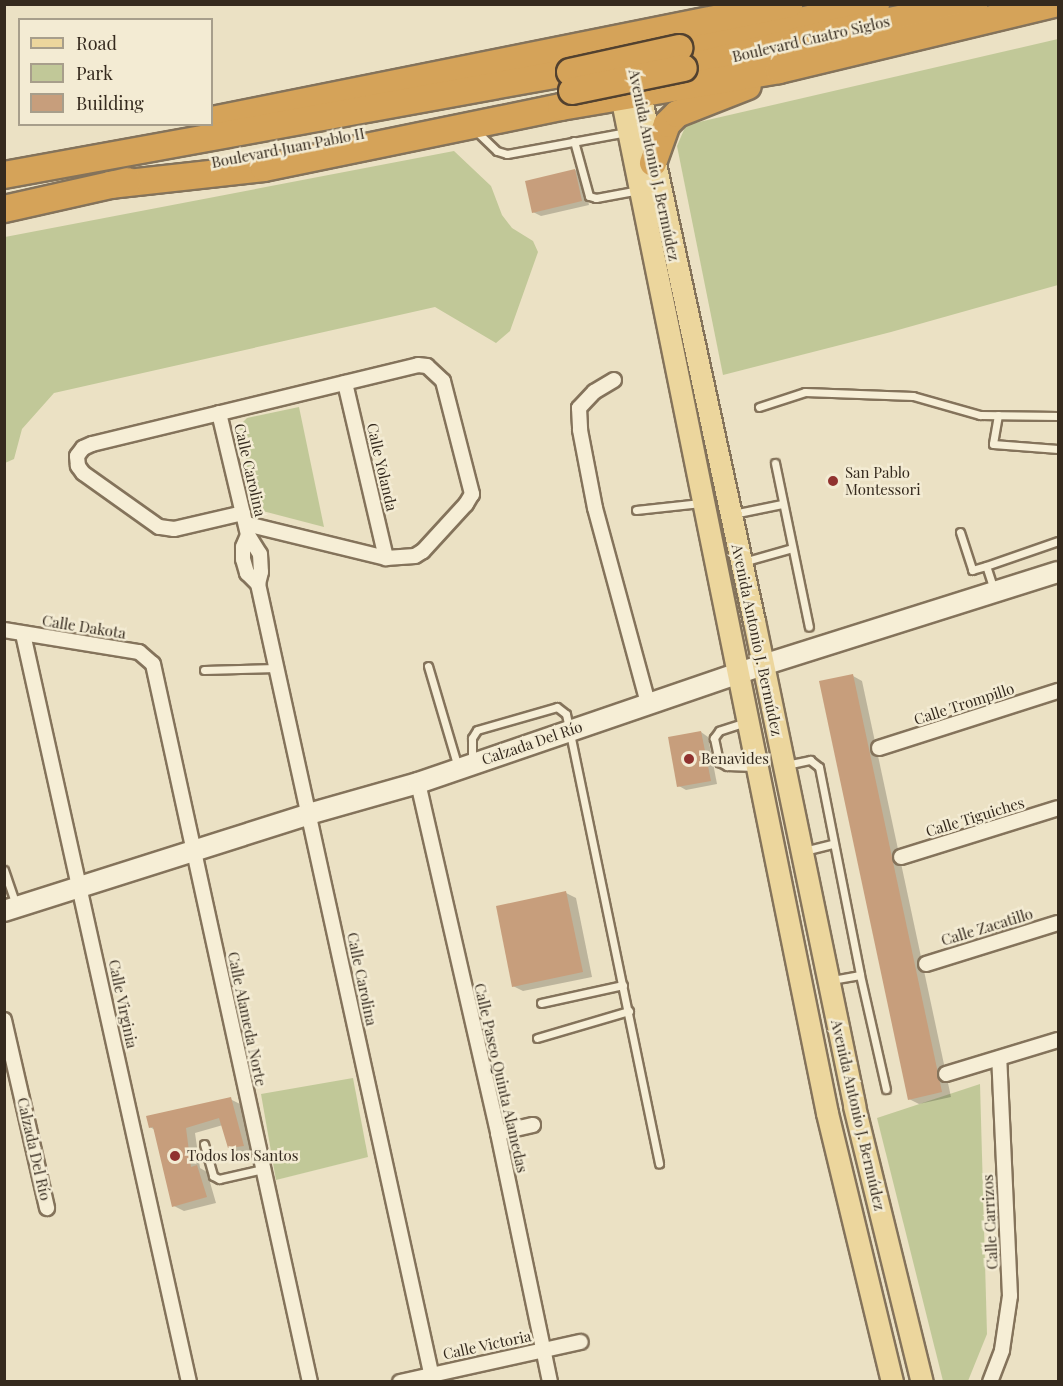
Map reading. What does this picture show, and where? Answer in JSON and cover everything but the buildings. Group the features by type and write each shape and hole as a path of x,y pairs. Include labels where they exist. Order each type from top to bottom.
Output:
{"highway":[{"path":"568,80 631,95 686,56 789,4"},
{"name":"Boulevard Cuatro Siglos","path":"686,56 876,4"},
{"name":"Boulevard Cuatro Siglos","path":"686,56 839,31 974,4"},
{"path":"653,163 661,137 677,114 756,83 778,70 1053,4"},
{"path":"110,185 264,168 471,126 568,80 619,40 686,56 778,70"},
{"path":"213,120 568,80 686,56"},
{"name":"Boulevard Juan Pablo II","path":"4,175 237,132 568,80"},
{"name":"Boulevard Juan Pablo II","path":"4,209 261,153 568,80"},
{"path":"85,160 182,126"}],"main road":[{"name":"Avenida Antonio J. Bermúdez","path":"619,40 631,95 653,163 763,665 854,1106 922,1382"},
{"name":"Avenida Antonio J. Bermúdez","path":"631,95 627,132 827,1113 892,1382"}],"street":[{"path":"418,365 427,366 443,381 471,490 466,504 423,551 415,556 386,558 246,524 165,528 83,473 78,466 77,456 88,445 345,383 418,365"},
{"path":"614,380 594,392 579,408 580,430 595,508 648,703"},
{"name":"Calle Yolanda","path":"345,383 386,558"},
{"name":"Calle Carolina","path":"219,413 246,524 243,559 247,573 258,584 432,1377"},
{"name":"Calzada Del Río","path":"10,909 309,814 418,783 763,665 1059,572"},
{"name":"Calle Dakota","path":"4,630 139,652 148,657 153,664"},
{"name":"Calle Virginia","path":"23,634 189,1382"},
{"name":"Calle Alameda Norte","path":"153,664 310,1382"},
{"name":"Calle Trompillo","path":"879,748 1059,691"},
{"name":"Calle Paseo Quinta Alamedas","path":"418,783 498,1133 550,1382"},
{"name":"Calle Tiguiches","path":"901,857 1059,808"},
{"name":"Calle Zacatillo","path":"926,964 1059,922"},
{"name":"Calzada Del Río","path":"4,1020 47,1208"},
{"path":"946,1074 1059,1040"},
{"name":"Calle Carrizos","path":"990,1382 1002,1350 1010,1296 999,1058"},
{"path":"498,1133 533,1125"},
{"name":"Calle Victoria","path":"400,1382 432,1377 581,1342"}],"lane":[{"path":"471,126 502,154 627,132"},
{"path":"574,141 589,196 596,198 639,190"},
{"path":"759,407 805,392 816,392 913,396 955,409 998,415 1059,416"},
{"path":"998,415 993,444 1059,449"},
{"path":"775,463 809,627"},
{"path":"636,510 703,503"},
{"path":"730,515 782,504"},
{"path":"960,532 972,570 1059,541"},
{"path":"741,562 792,548"},
{"path":"986,566 995,592"},
{"path":"428,666 466,766"},
{"path":"204,670 276,668"},
{"path":"466,766 472,738 477,730 557,707 564,711 570,730 658,1163"},
{"path":"747,722 719,731 714,738 719,762 727,766 756,767"},
{"path":"784,766 810,760 819,767 860,975 886,1089"},
{"path":"801,852 833,844"},
{"path":"4,870 10,909"},
{"path":"828,980 860,975"},
{"path":"541,1004 623,985"},
{"path":"537,1038 628,1011"},
{"path":"204,1144 213,1176 219,1179 264,1169"}],"green space":[{"path":"1058,39 1058,285 891,332 723,375 677,146 686,125"},
{"path":"454,151 491,186 502,215 512,228 533,241 538,252 510,331 496,343 435,307 54,393 22,429 14,459 5,463 5,237"},
{"path":"299,407 324,527 255,509 239,426 247,418"},
{"path":"353,1078 368,1157 276,1180 261,1094"},
{"path":"980,1084 987,1334 968,1381 943,1381 877,1118"}],"place":[{"name":"San Pablo Montessori","path":"833,481"},
{"name":"Benavides","path":"689,759"},
{"name":"Todos los Santos","path":"175,1156"}]}
